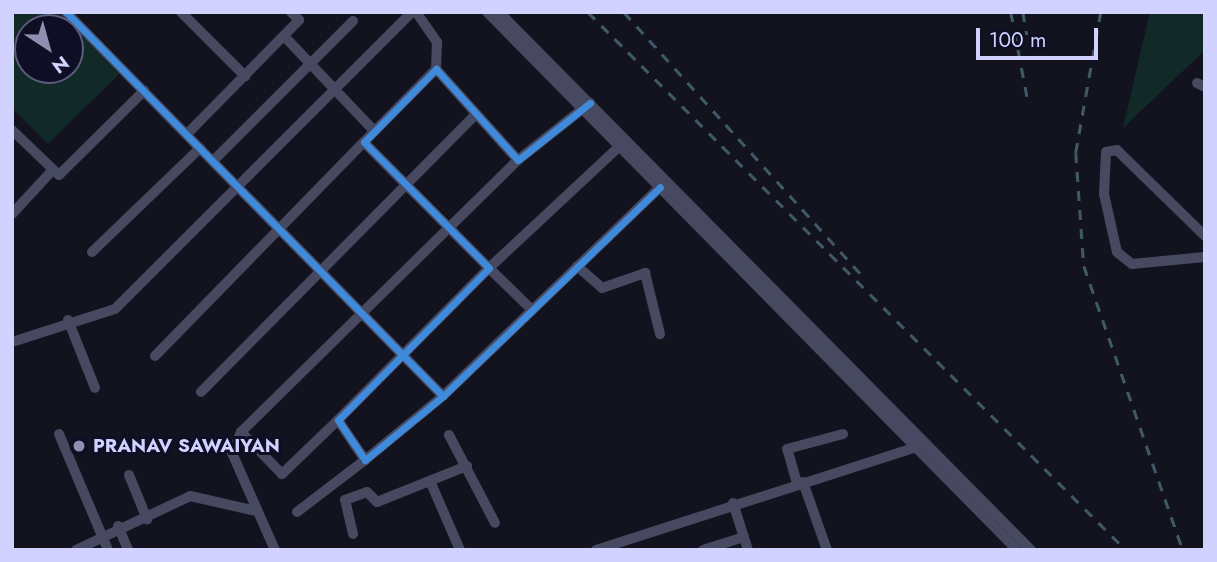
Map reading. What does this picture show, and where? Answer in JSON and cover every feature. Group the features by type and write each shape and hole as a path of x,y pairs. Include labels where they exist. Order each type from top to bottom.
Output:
{"street":[{"path":"66,12 280,226 443,396"},
{"path":"181,12 245,76"},
{"path":"12,342 68,320 115,309 335,87 414,12 437,42 436,69 518,160"},
{"path":"488,12 587,106 620,146 917,446 1031,550"},
{"path":"499,12 1017,550"},
{"path":"187,134 284,36 299,15"},
{"path":"213,161 353,21"},
{"path":"284,36 374,131"},
{"path":"155,356 436,69"},
{"path":"12,130 50,173 59,175 144,91"},
{"path":"275,550 232,453 241,432 446,226 518,160 587,106"},
{"path":"201,392 475,115"},
{"path":"365,142 531,310"},
{"path":"241,432 282,474 489,268 620,146"},
{"path":"92,252 200,148"},
{"path":"1205,236 1117,150 1106,152 1104,194 1117,251 1132,264 1205,257"},
{"path":"12,214 50,173"},
{"path":"297,512 443,396 660,187"},
{"path":"577,266 602,288 645,273 660,334"},
{"path":"68,320 95,388"},
{"path":"338,420 365,460"},
{"path":"827,550 787,449 843,433"},
{"path":"58,434 108,550"},
{"path":"449,435 495,523"},
{"path":"596,550 733,503 917,446"},
{"path":"349,472 359,494 377,502 467,466"},
{"path":"130,475 147,519"},
{"path":"430,481 460,550"},
{"path":"353,534 342,504 359,494"},
{"path":"76,550 118,526 147,519 197,495 256,511"},
{"path":"733,503 748,550"},
{"path":"118,526 128,550"},
{"path":"703,550 744,537"}],"green space":[{"path":"12,12 61,14 14,14 14,84 84,84 84,38 119,74 48,144 12,108"},
{"path":"1150,12 1205,12 1205,50 1123,128"}],"railway":[{"path":"588,12 1126,550"},
{"path":"624,12 861,274"},
{"path":"1011,12 1027,96"},
{"path":"1023,12 1027,35"},
{"path":"1101,12 1076,153 1084,266 1183,550"}],"cycle path":[{"path":"66,12 443,396 660,187"},
{"path":"443,396 365,460 338,420 489,268 364,142 436,69 518,160 590,103"}],"place":[{"name":"PRANAV SAWAIYAN","path":"79,446"}]}
